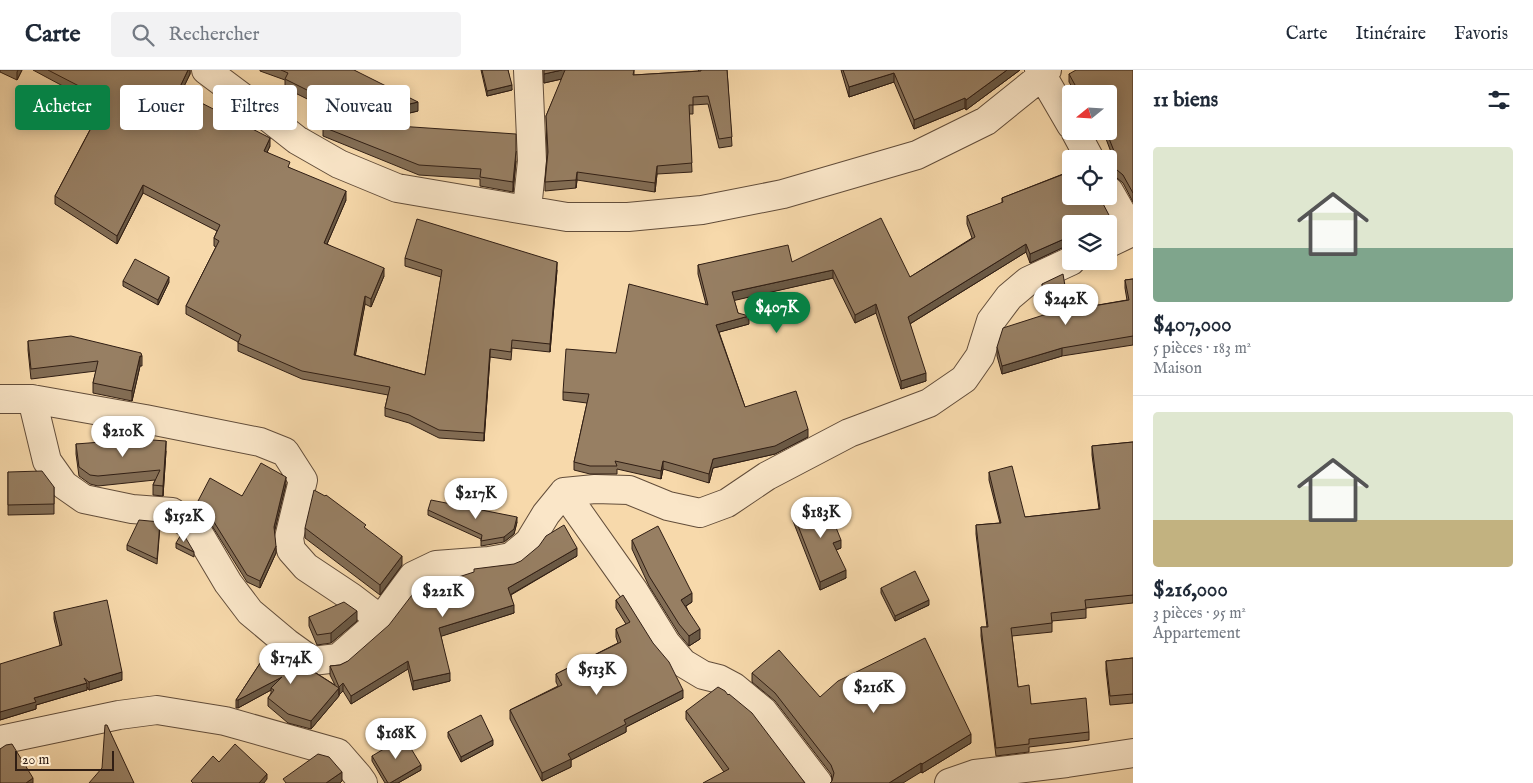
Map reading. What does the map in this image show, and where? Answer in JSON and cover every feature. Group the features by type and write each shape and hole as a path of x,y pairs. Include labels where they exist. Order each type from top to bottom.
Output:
{"street":[{"path":"206,70 297,140 339,164 397,188 566,217 628,217 702,210 783,194 917,155 986,121 1043,72 1062,108"},
{"path":"527,210 532,161 528,70"},
{"path":"1114,205 1125,236"},
{"path":"32,400 47,461 64,485 84,499 132,509 172,512 196,529 228,583 250,612 312,661 338,658 379,622 414,576 436,565 511,556 529,542 546,514 564,492 596,489 629,490 668,506 700,513 727,502 767,476 849,433 929,403 964,380 980,356 991,321 1009,297 1028,281 1062,265"},
{"path":"0,399 32,400 145,418 260,442 285,452 303,480 289,538 292,550 306,567 351,596 372,613 379,622"},
{"path":"564,492 634,591 666,643 683,663 703,675 719,679 734,687 763,711 818,783"},
{"path":"0,740 119,715 157,710 225,721 338,753 363,783"},
{"path":"950,783 975,774 1133,753"}],"building":[{"path":"48,70 188,70 181,85 120,85 120,130 203,130 203,104 213,109 213,130 254,130 270,138 264,151 290,162 288,167 346,191 324,243 384,268 371,299 365,296 354,355 425,375 442,270 405,258 417,219 557,262 550,344 512,340 511,352 490,349 484,433 439,430 409,415 385,408 390,387 302,371 238,343 241,335 186,306 219,241 214,238 220,225 143,185 117,236 55,196 90,130 110,130 110,85 77,85"},
{"path":"281,70 354,70 384,85 307,85 307,90 285,79 288,73"},
{"path":"482,70 508,70 512,85 487,91"},
{"path":"544,70 562,70 544,74"},
{"path":"565,70 634,70 633,75 727,70 732,137 719,139 708,96 693,97 693,105 689,105 692,163 657,166 655,183 577,172 576,180 545,182 548,152 546,116"},
{"path":"843,70 1007,70 966,100 965,98 914,120 894,73 849,87"},
{"path":"1076,70 1133,70 1133,193 1123,175 1117,170 1117,150 1114,150 1110,140 1118,140 1118,85 1075,85 1069,74"},
{"path":"410,98 418,102 410,104"},
{"path":"410,127 516,134 513,182 480,177 481,169 419,165 331,130 410,130"},
{"path":"1062,175 1062,205 1104,205 1109,215 1062,215 1062,240 1030,254 1026,244 908,317 926,373 901,381 876,304 855,315 833,270 732,292 738,313 749,316 716,325 745,407 796,391 808,429 775,446 713,459 709,474 663,461 661,471 615,461 617,466 590,466 574,462 589,394 563,392 566,349 616,353 629,284 708,305 698,265 788,245 792,262 881,218 910,277 975,237 967,216 1003,202 1002,198"},
{"path":"135,259 169,277 158,300 123,281"},
{"path":"1063,274 1069,310 1129,300 1125,280 1133,279 1133,336 1062,348 1002,366 997,347 1003,328 1053,312 1042,284"},
{"path":"71,336 141,353 142,356 140,356 132,391 93,383 98,361 31,369 28,341"},
{"path":"139,439 166,441 163,486 153,485 160,470 98,476 90,475 79,467 76,444"},
{"path":"1133,442 1133,595 1085,600 1086,609 1051,613 1052,623 1011,628 1018,687 1029,685 1031,704 1086,698 1089,732 1029,739 1029,744 996,748 981,627 988,627 976,525 1001,523 989,472 1012,466 1025,517 1100,509 1092,446"},
{"path":"261,463 286,477 274,527 276,546 260,581 247,575 209,514 197,503 210,478 242,496"},
{"path":"42,471 54,487 54,504 8,505 8,472"},
{"path":"314,490 326,495 366,525 364,527 402,556 380,585 305,528"},
{"path":"431,500 517,517 514,529 504,537 481,541 482,535 428,510"},
{"path":"825,500 841,540 833,543 846,570 820,582 793,513"},
{"path":"139,520 160,522 157,559 127,545"},
{"path":"564,525 577,548 508,588 514,605 439,628 450,673 413,681 408,661 351,696 343,683 339,687 330,666 340,665 348,661 389,625 415,591 474,572 474,569 514,564 521,561 539,546 546,536"},
{"path":"658,526 692,593 681,600 700,629 689,636 679,624 649,576 632,540"},
{"path":"182,533 184,535 194,552 176,543"},
{"path":"915,571 929,600 895,616 881,588"},
{"path":"623,595 653,643 669,662 683,690 624,720 626,724 568,754 571,759 542,773 510,710 562,685 556,674 621,642 616,629 630,622 616,600"},
{"path":"107,600 122,672 89,682 84,678 87,683 34,698 36,702 0,712 0,664 62,645 54,612"},
{"path":"344,602 357,611 331,633 317,635 309,617"},
{"path":"925,638 971,734 889,783 830,783 834,773 831,765 775,693 752,673 779,650 820,697 838,681"},
{"path":"272,645 339,688 311,721 288,714 268,698 274,690 271,688 282,677 236,700"},
{"path":"1133,658 1133,694 1110,696 1106,661"},
{"path":"718,687 752,713 805,783 703,783 729,769 686,711"},
{"path":"481,715 493,740 461,757 448,732"},
{"path":"105,725 107,725 134,783 89,783 102,768"},
{"path":"404,737 421,765 388,783 372,756"},
{"path":"12,744 33,778 26,783 0,783 0,749"},
{"path":"235,744 267,774 259,783 193,783 191,781 213,756 219,762"},
{"path":"318,754 329,757 342,772 326,783 286,783 283,779"}]}
